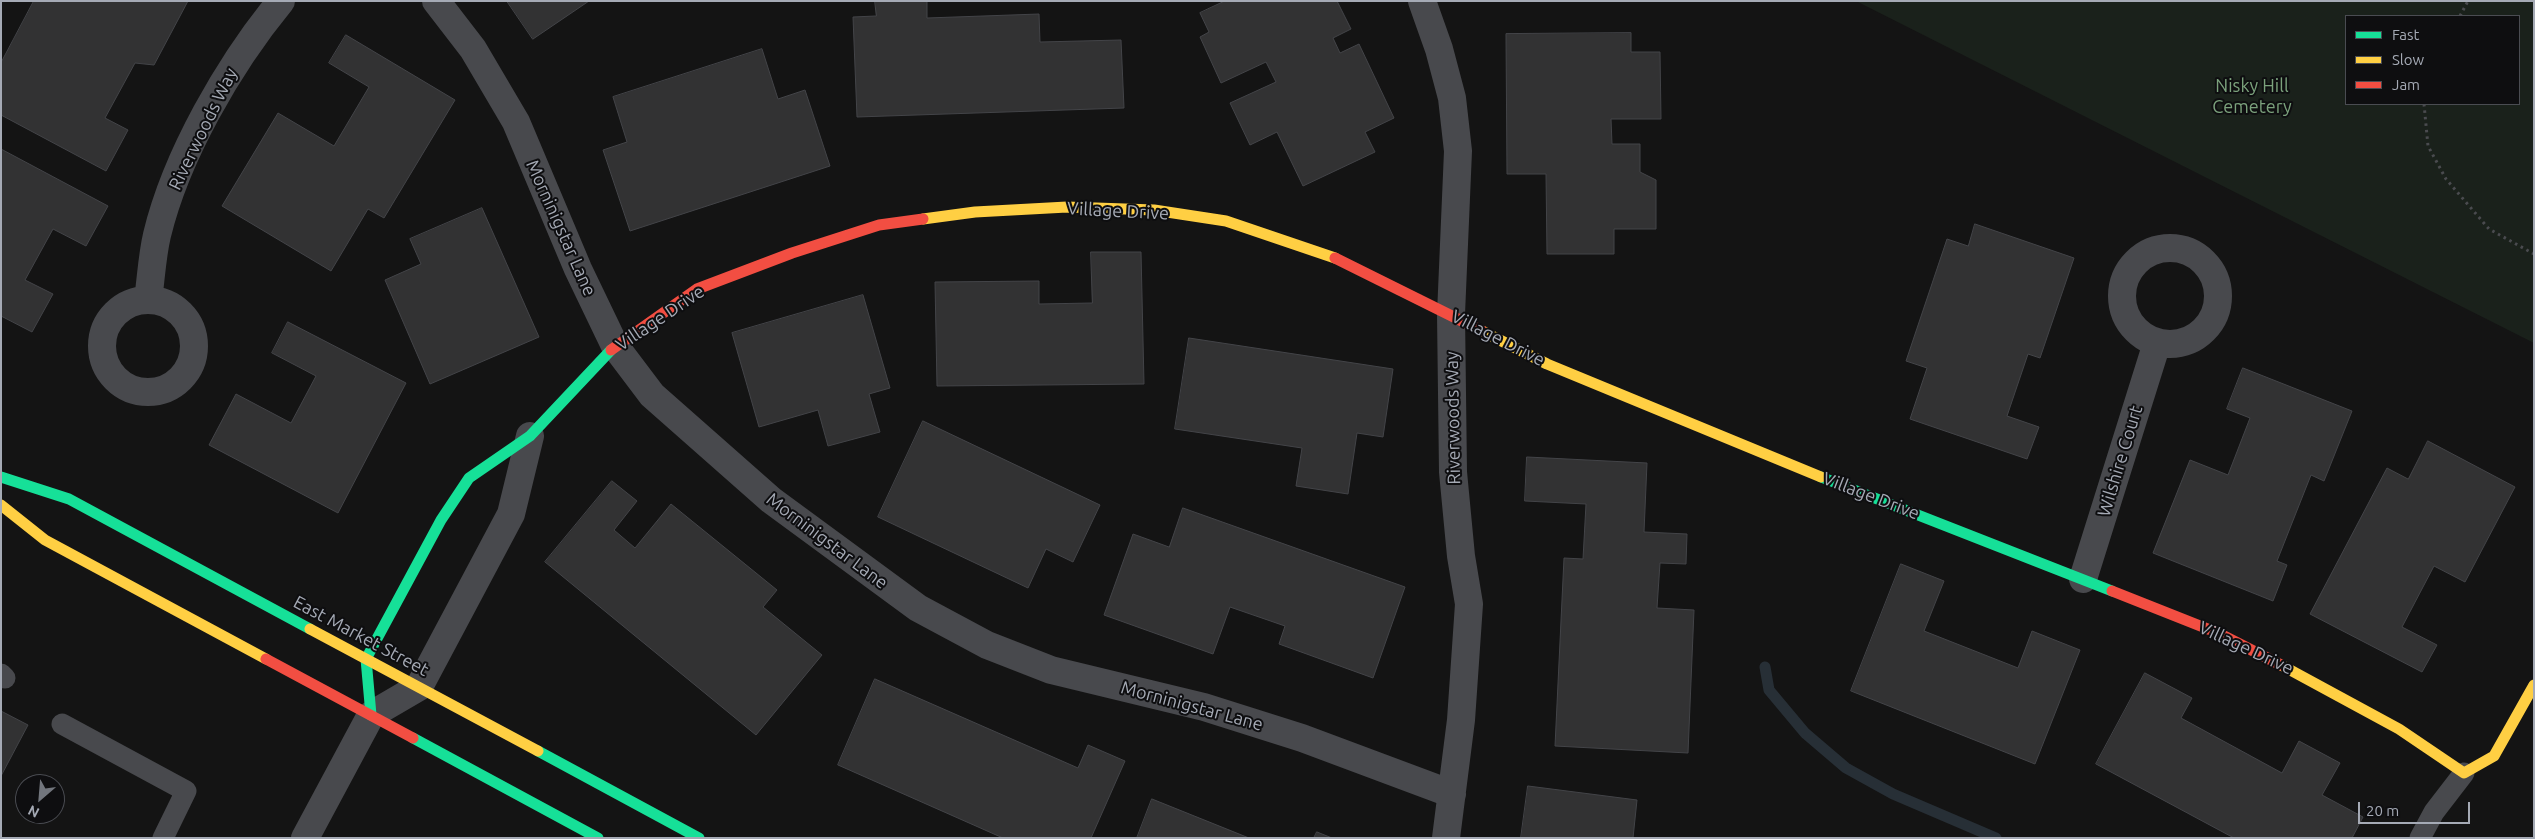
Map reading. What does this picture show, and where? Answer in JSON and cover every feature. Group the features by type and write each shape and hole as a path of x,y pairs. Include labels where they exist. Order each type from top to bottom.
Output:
{"street":[{"name":"Riverwoods Way","path":"148,300 157,236 178,172 238,58 281,1"},
{"name":"Morninigstar Lane","path":"436,1 473,49 516,122 578,270 615,346 652,395 771,500 843,555 926,613 986,644 1051,670 1204,708 1302,738 1452,794"},
{"name":"Riverwoods Way","path":"1422,1 1439,49 1452,98 1458,152 1451,314 1453,472 1461,556 1469,604 1461,720 1446,838"},
{"name":"Village Drive","path":"366,659 441,520 469,478 530,436 615,346 697,289 792,253 879,225 975,212 1067,207 1154,210 1226,221 1338,259 1451,314 1547,364 1782,461 2218,633 2328,688 2399,729 2464,773"},
{"name":"Wilshire Court","path":"2083,579 2157,343"},
{"name":"Village Drive","path":"419,687 510,514 530,436"},
{"name":"East Market Street","path":"1,478 69,499 699,838"},
{"path":"1,505 45,540 598,838"},
{"path":"366,659 371,715"},
{"path":"2464,773 2494,756 2534,685"},
{"path":"306,838 371,715 419,687"}],"lane":[{"path":"62,724 186,791 163,838"},
{"path":"2420,838 2434,812 2464,773"}],"path":[{"path":"2461,15 2468,1"},
{"path":"2424,105 2428,146 2446,179 2489,229 2534,254"}],"green space":[{"name":"Nisky Hill Cemetery","path":"1856,1 2534,1 2534,343"}],"building":[{"path":"34,1 188,1 154,65 135,63 105,118 128,130 106,171 1,115 1,63"},
{"path":"507,1 589,1 533,39"},
{"path":"875,1 927,1 927,18 1039,14 1040,42 1121,40 1124,108 857,117 853,17 876,16"},
{"path":"1225,1 1337,1 1351,29 1333,38 1340,53 1359,44 1394,118 1365,132 1375,152 1303,186 1277,132 1250,145 1230,103 1276,82 1266,62 1221,83 1200,37 1209,32 1200,13"},
{"path":"1631,33 1631,52 1660,52 1661,119 1611,119 1612,144 1640,144 1640,172 1656,180 1656,229 1614,229 1614,254 1547,254 1546,174 1507,174 1506,34"},
{"path":"346,35 455,100 384,218 368,209 331,271 222,206 278,113 334,146 369,87 329,63"},
{"path":"762,49 778,99 805,90 830,166 630,231 603,150 627,142 613,97"},
{"path":"1,149 108,206 86,246 53,229 25,280 53,294 32,332 1,316"},
{"path":"482,208 539,337 430,384 385,280 421,264 410,239"},
{"path":"1975,224 2074,258 2040,358 2028,354 2007,416 2039,427 2027,459 1910,419 1927,368 1906,361 1947,239 1968,246"},
{"path":"1091,252 1141,252 1144,384 937,386 935,282 1039,281 1039,304 1092,303"},
{"path":"863,295 890,388 869,394 880,432 828,446 818,410 759,427 732,333"},
{"path":"288,322 406,383 338,513 209,445 236,394 291,423 316,376 272,353"},
{"path":"1189,338 1393,369 1383,437 1357,433 1348,494 1296,486 1302,448 1175,429"},
{"path":"2243,368 2352,411 2324,481 2311,475 2277,561 2287,565 2273,601 2153,553 2190,460 2228,475 2250,418 2227,409"},
{"path":"923,421 1100,505 1073,562 1046,549 1028,588 878,517"},
{"path":"2428,441 2515,487 2465,582 2434,566 2402,627 2437,645 2422,672 2310,614 2387,468 2408,479"},
{"path":"1527,457 1647,463 1644,532 1687,534 1686,564 1660,563 1657,608 1694,610 1688,753 1555,746 1564,558 1583,559 1586,504 1525,501"},
{"path":"612,481 637,501 614,530 635,548 671,504 777,590 763,607 822,655 756,735 545,562"},
{"path":"1183,508 1405,587 1373,678 1279,644 1285,626 1230,607 1213,654 1104,615 1133,534 1169,547"},
{"path":"1901,564 1944,581 1924,631 2018,668 2032,631 2080,650 2035,764 1851,691"},
{"path":"2145,673 2192,698 2181,718 2282,773 2299,741 2340,763 2322,795 2363,817 2352,838 2234,838 2096,764"},
{"path":"875,679 1078,768 1088,745 1125,761 1091,838 1003,838 838,765"},
{"path":"1,711 28,725 1,776"},
{"path":"1528,786 1637,800 1633,838 1521,838"},
{"path":"1152,799 1249,838 1137,838"},
{"path":"1317,832 1332,838 1314,838"}],"waterway":[{"path":"1765,667 1769,690 1805,733 1846,768 1893,794 1996,838"}],"traffic: fast":[{"path":"371,715 366,659 441,520 469,478 530,436 611,350"},
{"path":"1,477 69,499 310,629"},
{"path":"1821,477 2112,591"},
{"path":"413,738 598,838"},
{"path":"538,751 699,838"}],"traffic: slow":[{"path":"923,219 975,212 1067,207 1154,210 1226,221 1335,258"},
{"path":"1482,331 1547,364 1821,477"},
{"path":"1,505 45,540 266,659"},
{"path":"310,629 538,751"},
{"path":"2281,665 2399,729 2464,773 2494,756 2534,685"}],"traffic: jam":[{"path":"611,350 697,289 792,253 879,225 923,219"},
{"path":"1335,258 1482,331"},
{"path":"2112,591 2218,633 2281,665"},
{"path":"266,659 413,738"}]}
